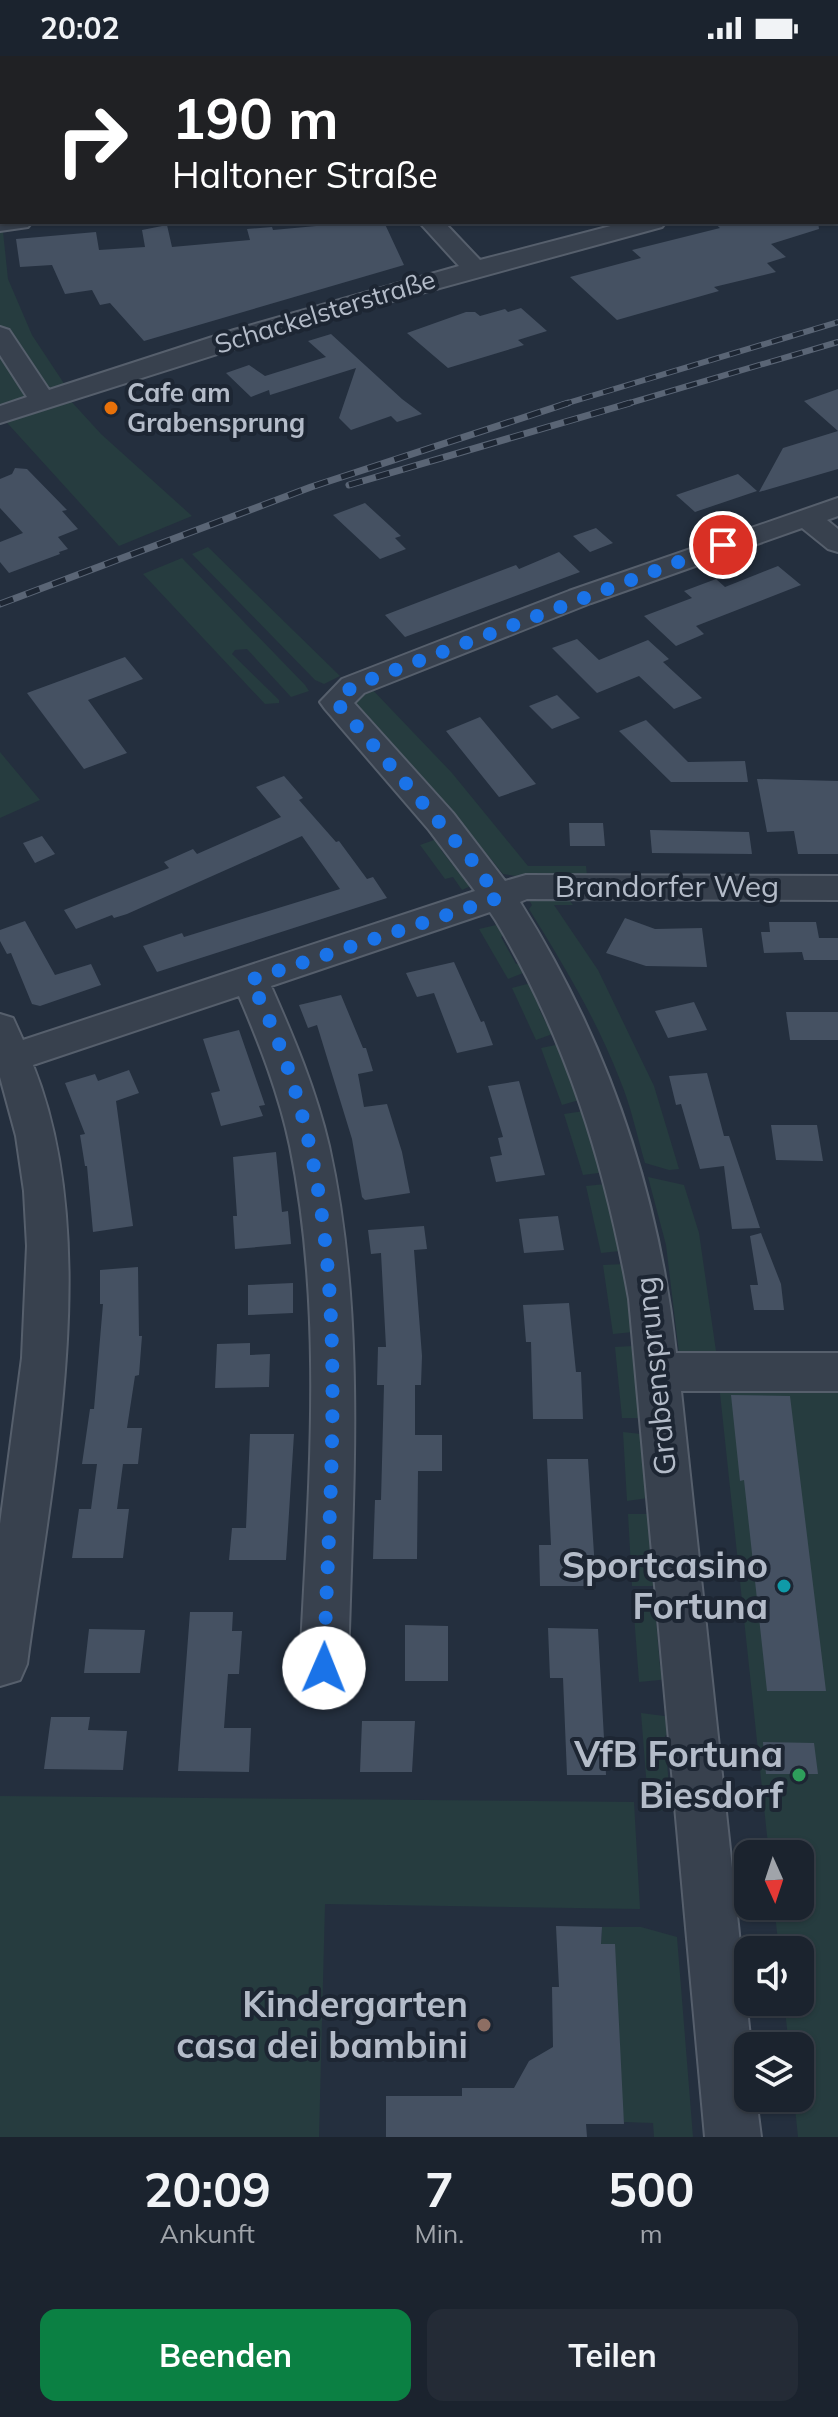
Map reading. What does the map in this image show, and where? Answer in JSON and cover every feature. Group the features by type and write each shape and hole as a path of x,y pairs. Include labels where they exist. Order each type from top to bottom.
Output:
{"street":[{"path":"433,224 474,268"},
{"name":"Schackelsterstraße","path":"0,415 227,341 474,268 646,224"},
{"path":"0,335 43,401"},
{"path":"806,517 838,506"},
{"path":"806,517 838,543"},
{"name":"Grabensprung","path":"733,2137 657,1372 643,1256 625,1174 585,1057 528,942 475,864 336,702 353,686 609,587 806,517"},
{"name":"Brandorfer Weg","path":"5,1049 250,980 526,887 838,888"},
{"path":"250,980 291,1080 304,1128 329,1266 333,1349 324,1668"},
{"path":"3,1664 44,1367 49,1271 45,1189 22,1078 5,1049"},
{"path":"657,1372 838,1372"}],"green space":[{"path":"2,224 8,279 32,335 65,385 59,388 101,434 192,516 119,546 0,415"},
{"path":"208,547 340,676 324,684 315,680 192,554"},
{"path":"182,558 309,691 291,697 247,649 235,650 232,654 279,700 279,703 265,704 143,574"},
{"path":"368,685 452,773 528,866 586,866 587,876 528,878 503,874 447,805 359,711 357,700"},
{"path":"0,752 40,800 0,818"},
{"path":"441,840 447,845 441,850 459,873 468,873 473,885 462,890 453,877 445,879 420,845"},
{"path":"564,893 573,905 554,905 598,970 654,1086 679,1169 669,1170 645,1163 624,1090 601,1036 567,971 529,909 532,905 529,900 538,894"},
{"path":"496,925 507,933 501,937 516,964 524,964 528,971 508,979 479,929"},
{"path":"534,984 545,1006 539,1009 547,1025 554,1025 558,1032 536,1040 512,988"},
{"path":"564,1046 567,1055 562,1059 574,1088 586,1098 562,1105 541,1048"},
{"path":"584,1111 606,1172 583,1175 564,1114"},
{"path":"648,1177 684,1185 699,1233 717,1358 690,1359 679,1353 666,1245"},
{"path":"605,1184 620,1251 601,1253 586,1186"},
{"path":"625,1264 633,1279 626,1283 633,1332 613,1334 603,1265"},
{"path":"633,1346 642,1364 634,1368 638,1407 647,1411 641,1418 622,1418 615,1347"},
{"name":"VfB Fortuna Biesdorf","path":"719,1384 838,1384 838,2137 798,2137 795,2112 814,2112 814,2032 787,2032 786,2016 814,2016 814,1936 777,1936 776,1920 814,1920 814,1840 768,1840"},
{"path":"623,1432 650,1435 650,1440 642,1445 646,1486 654,1490 655,1497 627,1501"},
{"path":"628,1514 648,1514 656,1518 657,1525 649,1529 653,1573 661,1578 661,1583 632,1586"},
{"path":"633,1601 654,1601 663,1605 664,1615 656,1620 660,1667 668,1672 670,1679 639,1682"},
{"path":"641,1713 672,1717 673,1731 665,1736 669,1788 678,1793 680,1808 656,1811 648,1801"},
{"path":"0,1796 634,1802 640,1909 325,1904 319,2137 0,2137"},
{"path":"602,1927 641,1927 677,1937 693,2137 654,2137 653,2123 624,2122 601,1944"}],"building":[{"path":"338,224 385,224 404,265 144,341 110,303 100,305 92,290 65,294 52,265 20,267 16,239 96,232 99,250 145,247 142,230 167,225 172,247 250,240 247,229 272,227 273,230"},
{"path":"715,224 818,224 819,229 771,244 786,257 767,263 776,272 714,287 719,291 617,320 570,277 641,258 632,250 720,228"},
{"path":"521,308 547,331 518,340 524,345 448,368 407,333 466,312 475,312 480,316"},
{"path":"331,334 422,414 397,422 391,416 351,430 339,418 356,368 270,395 269,390 251,397 226,373 249,365 265,376 326,357 308,341"},
{"path":"838,389 838,431 804,401"},
{"path":"838,431 838,469 759,492 783,448"},
{"path":"15,468 27,469 67,510 62,511 78,529 58,537 68,549 9,573 0,562 0,542 23,533 0,508 0,479 12,474"},
{"path":"738,474 757,491 695,512 676,495"},
{"path":"365,503 401,536 395,538 406,549 380,559 333,515"},
{"path":"596,528 613,543 590,552 573,536"},
{"path":"559,552 580,572 405,637 385,615 516,565 519,569"},
{"path":"778,566 801,585 696,626 704,634 676,646 644,616 692,598 684,591 716,579 725,587"},
{"path":"577,639 599,660 648,640 669,659 663,662 702,698 674,709 639,676 597,693 552,648"},
{"path":"125,657 143,679 88,700 127,753 84,769 27,693"},
{"path":"557,695 580,718 552,729 529,706"},
{"path":"480,717 536,784 499,797 446,731"},
{"path":"646,720 688,762 745,761 748,782 671,782 619,731"},
{"path":"284,776 303,798 299,800 336,842 339,841 367,879 373,877 387,898 157,972 143,946 182,933 184,937 340,889 302,836 127,914 114,918 112,915 76,929 64,910 169,868 164,862 193,849 197,854 281,817 256,787"},
{"path":"757,779 838,781 838,854 798,854 794,831 767,832"},
{"path":"569,823 603,823 605,846 570,846"},
{"path":"650,830 749,832 752,854 652,853"},
{"path":"42,836 55,854 35,863 23,843"},
{"path":"625,918 655,929 702,928 707,967 646,966 606,953"},
{"path":"25,921 55,975 91,964 101,985 40,1006 32,1004 11,953 7,954 0,941 0,930"},
{"path":"769,922 816,922 819,938 838,938 838,960 804,960 802,952 764,953 761,932 770,932"},
{"path":"454,962 493,1045 457,1053 434,993 417,997 406,973"},
{"path":"341,995 363,1048 366,1048 373,1071 358,1074 364,1107 387,1104 402,1152 410,1193 365,1200 362,1197 352,1139 317,1025 308,1028 299,1005"},
{"path":"694,1002 707,1030 668,1038 655,1011"},
{"path":"786,1012 838,1012 838,1040 790,1040"},
{"path":"239,1030 265,1105 259,1106 263,1116 221,1126 211,1093 220,1091 203,1039"},
{"path":"129,1070 139,1093 116,1101 133,1226 93,1232 87,1166 80,1135 85,1134 65,1083 95,1074 98,1081"},
{"path":"707,1073 724,1136 729,1136 760,1228 732,1229 724,1166 700,1169 681,1104 676,1105 669,1076"},
{"path":"519,1081 545,1175 496,1182 490,1157 502,1155 498,1138 503,1137 488,1086"},
{"path":"771,1125 817,1125 823,1161 776,1160"},
{"path":"276,1152 282,1212 288,1211 291,1244 235,1249 233,1216 237,1216 233,1157"},
{"path":"558,1216 564,1250 524,1253 519,1219"},
{"path":"424,1226 427,1249 414,1250 422,1356 421,1385 415,1385 415,1435 442,1435 442,1471 418,1471 417,1559 373,1559 375,1500 381,1500 384,1385 377,1385 378,1347 386,1347 381,1253 371,1254 368,1230"},
{"path":"761,1233 781,1284 784,1310 754,1310 750,1285 758,1285 750,1236"},
{"path":"138,1267 139,1336 142,1336 139,1375 135,1376 127,1428 142,1428 138,1464 123,1464 117,1509 129,1509 123,1558 72,1558 79,1509 91,1509 97,1464 82,1464 90,1409 94,1409 103,1304 100,1304 100,1270"},
{"path":"293,1283 293,1313 248,1315 248,1285"},
{"path":"569,1303 576,1372 581,1372 583,1419 533,1419 531,1342 526,1342 523,1305"},
{"path":"250,1343 250,1355 270,1354 269,1387 215,1388 217,1344"},
{"name":"Sportcasino Fortuna","path":"731,1395 790,1396 826,1691 767,1691 744,1480 740,1481"},
{"path":"250,1434 294,1434 286,1560 229,1560 232,1528 246,1528"},
{"path":"547,1459 588,1459 596,1586 540,1586 539,1545 551,1545"},
{"path":"190,1612 233,1612 232,1631 242,1631 239,1674 228,1674 224,1728 251,1728 249,1772 178,1771"},
{"path":"405,1625 448,1626 448,1681 405,1681"},
{"path":"548,1628 598,1629 606,1775 567,1775 563,1678 550,1678"},
{"path":"89,1629 145,1630 140,1673 84,1673"},
{"path":"51,1717 90,1717 88,1730 127,1731 123,1770 44,1769"},
{"path":"362,1721 415,1721 412,1772 360,1772"},
{"path":"763,1742 814,1743 818,1774 766,1774"},
{"path":"556,1926 602,1927 601,1944 615,1944 624,2124 586,2124 587,2137 386,2137 386,2096 462,2096 462,2088 514,2088 529,2061 553,2047 552,1987 559,1987"}],"railway":[{"path":"561,405 838,322"},
{"path":"623,405 838,342"},
{"path":"0,604 311,487 568,403"},
{"path":"349,485 630,403"}],"place":[{"name":"Cafe am Grabensprung","path":"111,408"},
{"name":"Sportcasino Fortuna","path":"784,1586"},
{"name":"VfB Fortuna Biesdorf","path":"799,1775"},
{"name":"Kindergarten casa dei bambini","path":"484,2025"}],"route":[{"path":"324,1668 333,1349 329,1266 304,1128 291,1080 260,998 250,980 498,898 475,864 336,702 353,686 723,545"}]}
